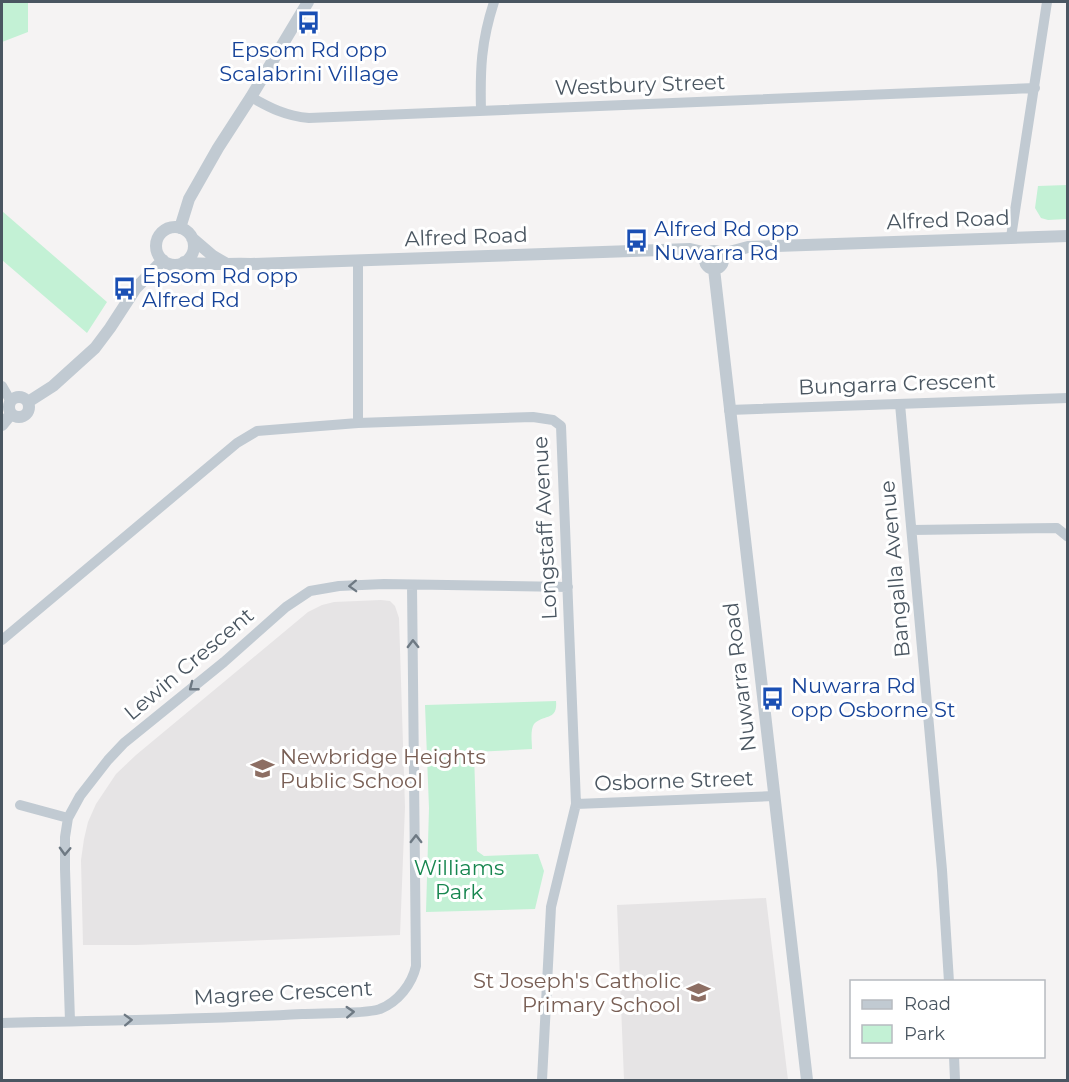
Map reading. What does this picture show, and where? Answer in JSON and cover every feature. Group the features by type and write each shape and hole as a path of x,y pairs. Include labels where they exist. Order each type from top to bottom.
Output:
{"street":[{"path":"180,228 189,199 308,2"},
{"path":"481,111 481,56 485,31 494,2"},
{"path":"1011,237 1047,2"},
{"name":"Westbury Street","path":"251,97 277,112 309,118 1035,88"},
{"path":"192,238 192,255 184,262 173,265 163,260 157,251 159,235 168,228 180,228 189,234 213,256 225,263"},
{"name":"Alfred Road","path":"722,254 748,247 1068,236"},
{"name":"Alfred Road","path":"184,262 212,266 225,263 358,261 690,249 707,253"},
{"path":"715,250 722,254 724,260 722,266 714,269 706,265 707,253 715,250"},
{"path":"28,402 53,386 95,348 136,288 163,260"},
{"path":"358,261 358,423"},
{"name":"Nuwarra Road","path":"714,269 807,1080"},
{"path":"2,386 10,400 8,409 11,414 17,417 24,416 28,411 28,402"},
{"path":"10,400 19,396 28,402"},
{"name":"Bungarra Crescent","path":"729,410 1068,398"},
{"name":"Bangalla Avenue","path":"900,404 942,870 949,980"},
{"path":"2,425 11,414"},
{"name":"Longstaff Avenue","path":"2,640 119,540 257,431 358,423 533,417 553,420 561,426 576,804 551,908 542,1080"},
{"path":"912,530 1057,528 1068,537"},
{"name":"Magree Crescent","path":"2,1023 378,1010 393,1001 407,988 414,977 417,966 412,585"},
{"name":"Lewin Crescent","path":"70,1021 64,869 68,818 80,796 124,743 224,662 286,607 310,591 339,586 568,587"},
{"name":"Osborne Street","path":"576,804 774,796"},
{"path":"20,805 68,818"},
{"path":"954,1058 955,1080"}],"shaded area":[{"name":"Newbridge Heights Public School","path":"390,601 395,606 399,618 405,807 400,935 83,945 81,860 84,839 96,804 116,774 308,612 334,602"},
{"name":"St Joseph's Catholic Primary School","path":"766,898 788,1080 624,1080 617,905"}],"green space":[{"path":"2,2 28,2 28,32 2,42"},
{"path":"1067,185 1067,219 1041,218 1035,208 1038,186"},
{"path":"2,211 107,302 87,333 2,260"},
{"name":"Williams Park","path":"556,701 555,712 534,724 532,749 474,752 477,851 484,856 538,854 544,871 535,909 426,912 429,808 425,705"}],"place":[{"name":"Epsom Rd opp Scalabrini Village","path":"309,22"},
{"name":"Alfred Rd opp Nuwarra Rd","path":"636,241"},
{"name":"Epsom Rd opp Alfred Rd","path":"124,288"},
{"name":"Nuwarra Rd opp Osborne St","path":"773,698"},
{"name":"Newbridge Heights Public School","path":"262,769"},
{"name":"St Joseph's Catholic Primary School","path":"699,993"}]}
